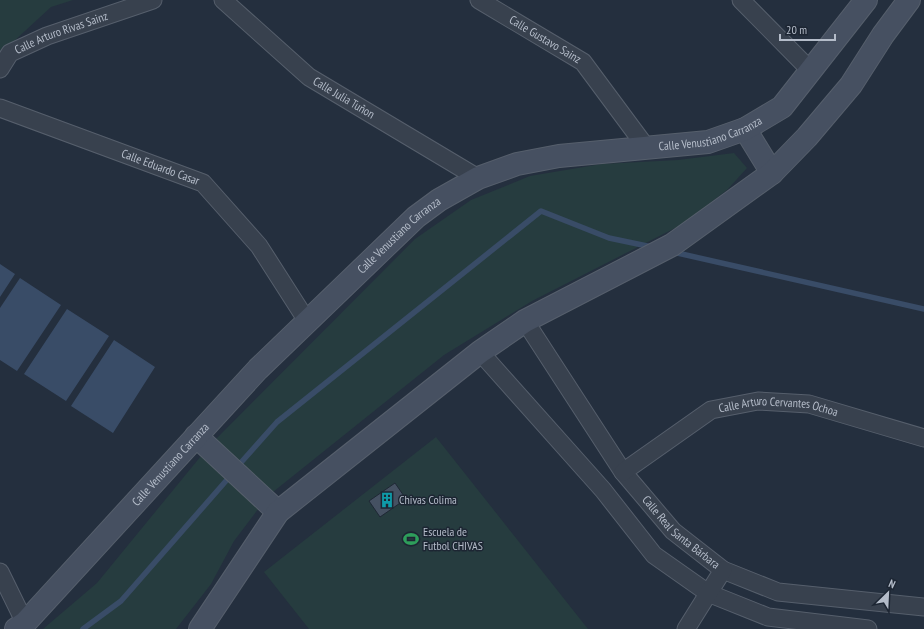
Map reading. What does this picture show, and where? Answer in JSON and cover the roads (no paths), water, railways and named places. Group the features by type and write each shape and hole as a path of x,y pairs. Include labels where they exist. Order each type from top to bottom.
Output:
{"street":[{"name":"Calle Arturo Rivas Sainz","path":"0,69 10,53 46,36 153,0"},
{"name":"Calle Julia Tuñon","path":"223,0 309,77 478,178"},
{"name":"Calle Gustavo Sainz","path":"479,0 583,62 646,147"},
{"path":"741,0 812,72"},
{"name":"Calle Venustiano Carranza","path":"20,626 184,452 196,436 258,369 416,217 439,200 478,178 517,164 559,156 708,142 744,129 782,107 812,72 866,0"},
{"path":"200,629 278,512 480,352 526,321 648,259 672,245 772,173 808,137 851,85 883,35 909,0"},
{"name":"Calle Eduardo Casar","path":"0,108 202,184 259,246 307,321"},
{"path":"744,129 772,173"},
{"name":"Calle Real Santa Bárbara","path":"526,321 623,472 673,531 723,570 778,592 924,607"},
{"path":"480,352 603,490 654,554 708,593 768,617 868,629"},
{"name":"Calle Arturo Cervantes Ochoa","path":"623,472 711,410 758,401 809,404 924,438"},
{"path":"196,436 278,512"},
{"path":"686,629 723,570"},
{"path":"0,572 20,626"}],"water":[{"path":"0,264 15,274 0,297"},
{"path":"20,278 61,305 17,371 0,360 0,308"},
{"path":"67,309 109,336 66,401 24,374"},
{"path":"114,340 155,367 113,433 71,406"}],"waterway":[{"path":"237,467 277,422 541,211 609,238 652,247"},
{"path":"673,252 924,309"},
{"path":"83,629 121,601 232,474"}],"place":[{"name":"Chivas Colima","path":"387,500"},
{"name":"Escuela de Futbol CHIVAS","path":"411,539"}]}
